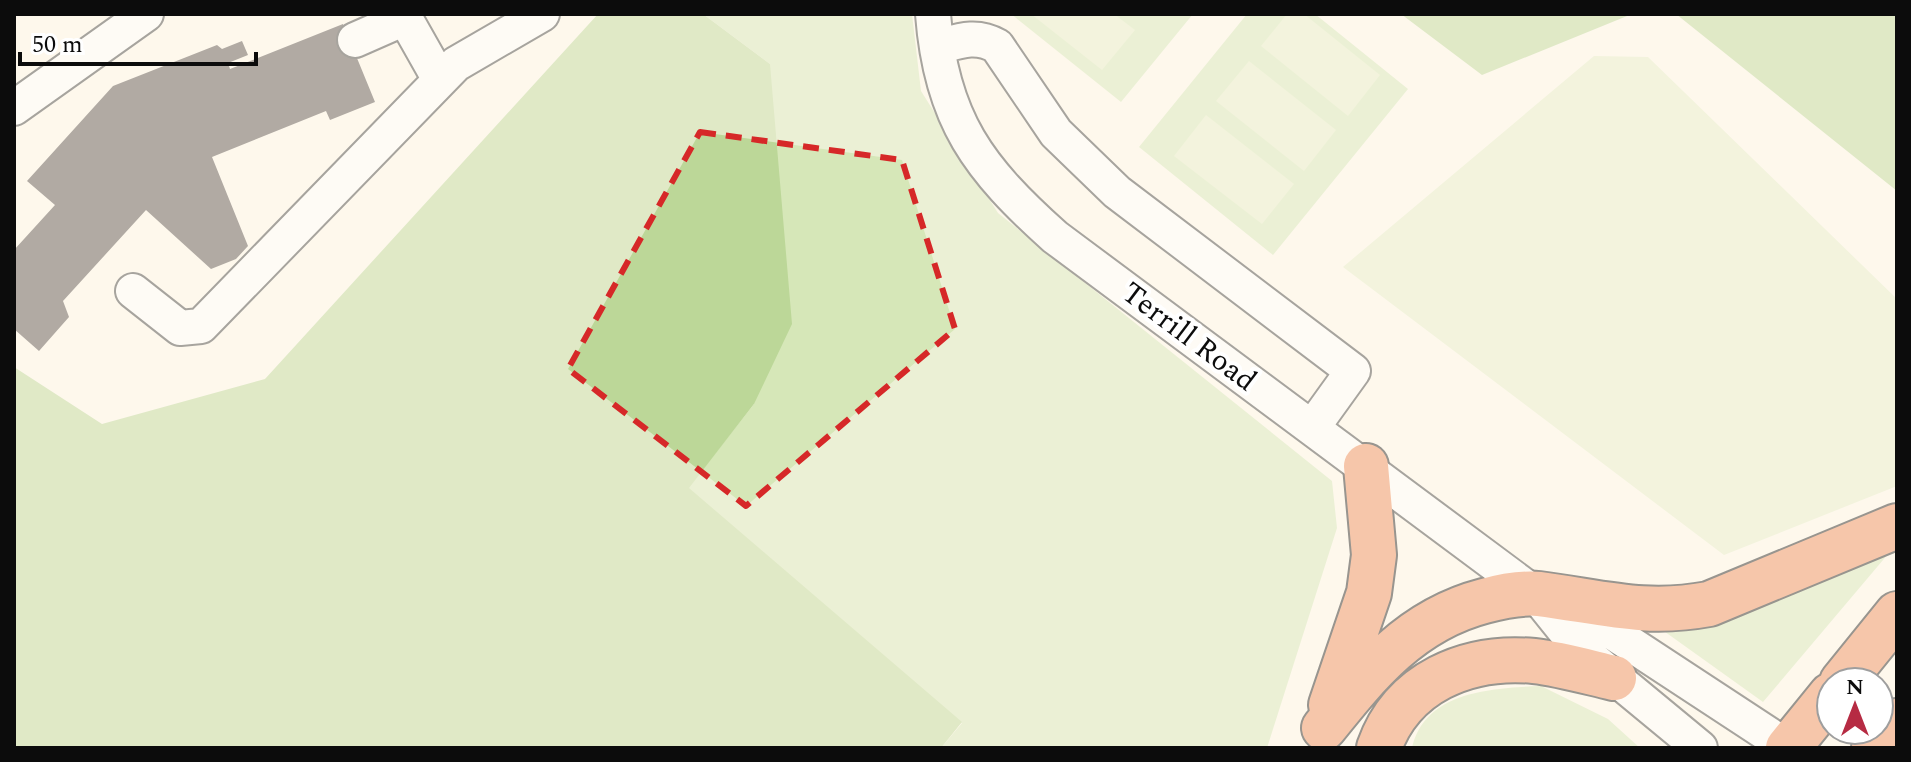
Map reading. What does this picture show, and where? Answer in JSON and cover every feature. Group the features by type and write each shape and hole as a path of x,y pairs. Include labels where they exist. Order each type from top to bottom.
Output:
{"highway":[{"path":"1322,738 1369,593 1374,534 1366,466"},
{"path":"1322,738 1386,654 1418,629 1467,605 1506,595 1535,594 1629,610 1678,610 1709,604 1897,526"},
{"path":"1855,666 1897,614"},
{"path":"1379,748 1386,728 1401,705 1424,685 1473,666 1535,661 1614,678"},
{"path":"1788,748 1815,715"}],"street":[{"path":"14,108 146,14"},
{"path":"133,291 180,328 201,326 456,64 542,14"},
{"path":"355,40 405,18 440,80"},
{"path":"935,31 988,41 997,46 1056,133 1117,192 1353,371 1312,428"},
{"name":"Terrill Road","path":"935,31 955,114 984,167 1005,192 1055,237 1535,594 1594,620 1788,748"},
{"name":"Terrill Road","path":"1535,594 1579,648 1700,748"}],"highlighted area":[{"path":"700,132 902,160 955,329 746,506 568,369"}],"green space":[{"path":"598,14 703,14 770,64 792,324 754,404 689,488 962,722 941,748 14,748 14,367 102,424 265,379"},
{"path":"703,14 912,14 921,91 998,213 1332,481 1337,528 1267,748 941,748 962,723 688,488 754,404 770,64"},
{"path":"1011,14 1193,14 1121,102"},
{"path":"1031,14 1114,14 1135,30 1102,70"},
{"path":"1247,14 1315,14 1408,89 1273,255 1139,147"},
{"path":"1287,14 1304,14 1380,75 1348,116 1261,46"},
{"path":"1401,14 1632,14 1482,75"},
{"path":"1676,14 1897,14 1897,191"},
{"path":"1594,56 1648,57 1897,299 1897,486 1724,555 1343,267"},
{"path":"1249,61 1336,130 1304,171 1216,101"},
{"path":"1206,115 1294,184 1262,224 1174,156"},
{"path":"1894,547 1763,702 1661,629"},
{"path":"1541,686 1608,719 1640,748 1412,748 1419,729 1446,704 1482,691"}],"building":[{"path":"343,24 375,102 330,120 326,111 212,157 248,246 236,259 211,269 146,210 63,301 69,317 39,351 14,329 14,250 55,205 27,181 113,86 217,45 222,49 242,41 248,55 228,63 230,69"}]}
